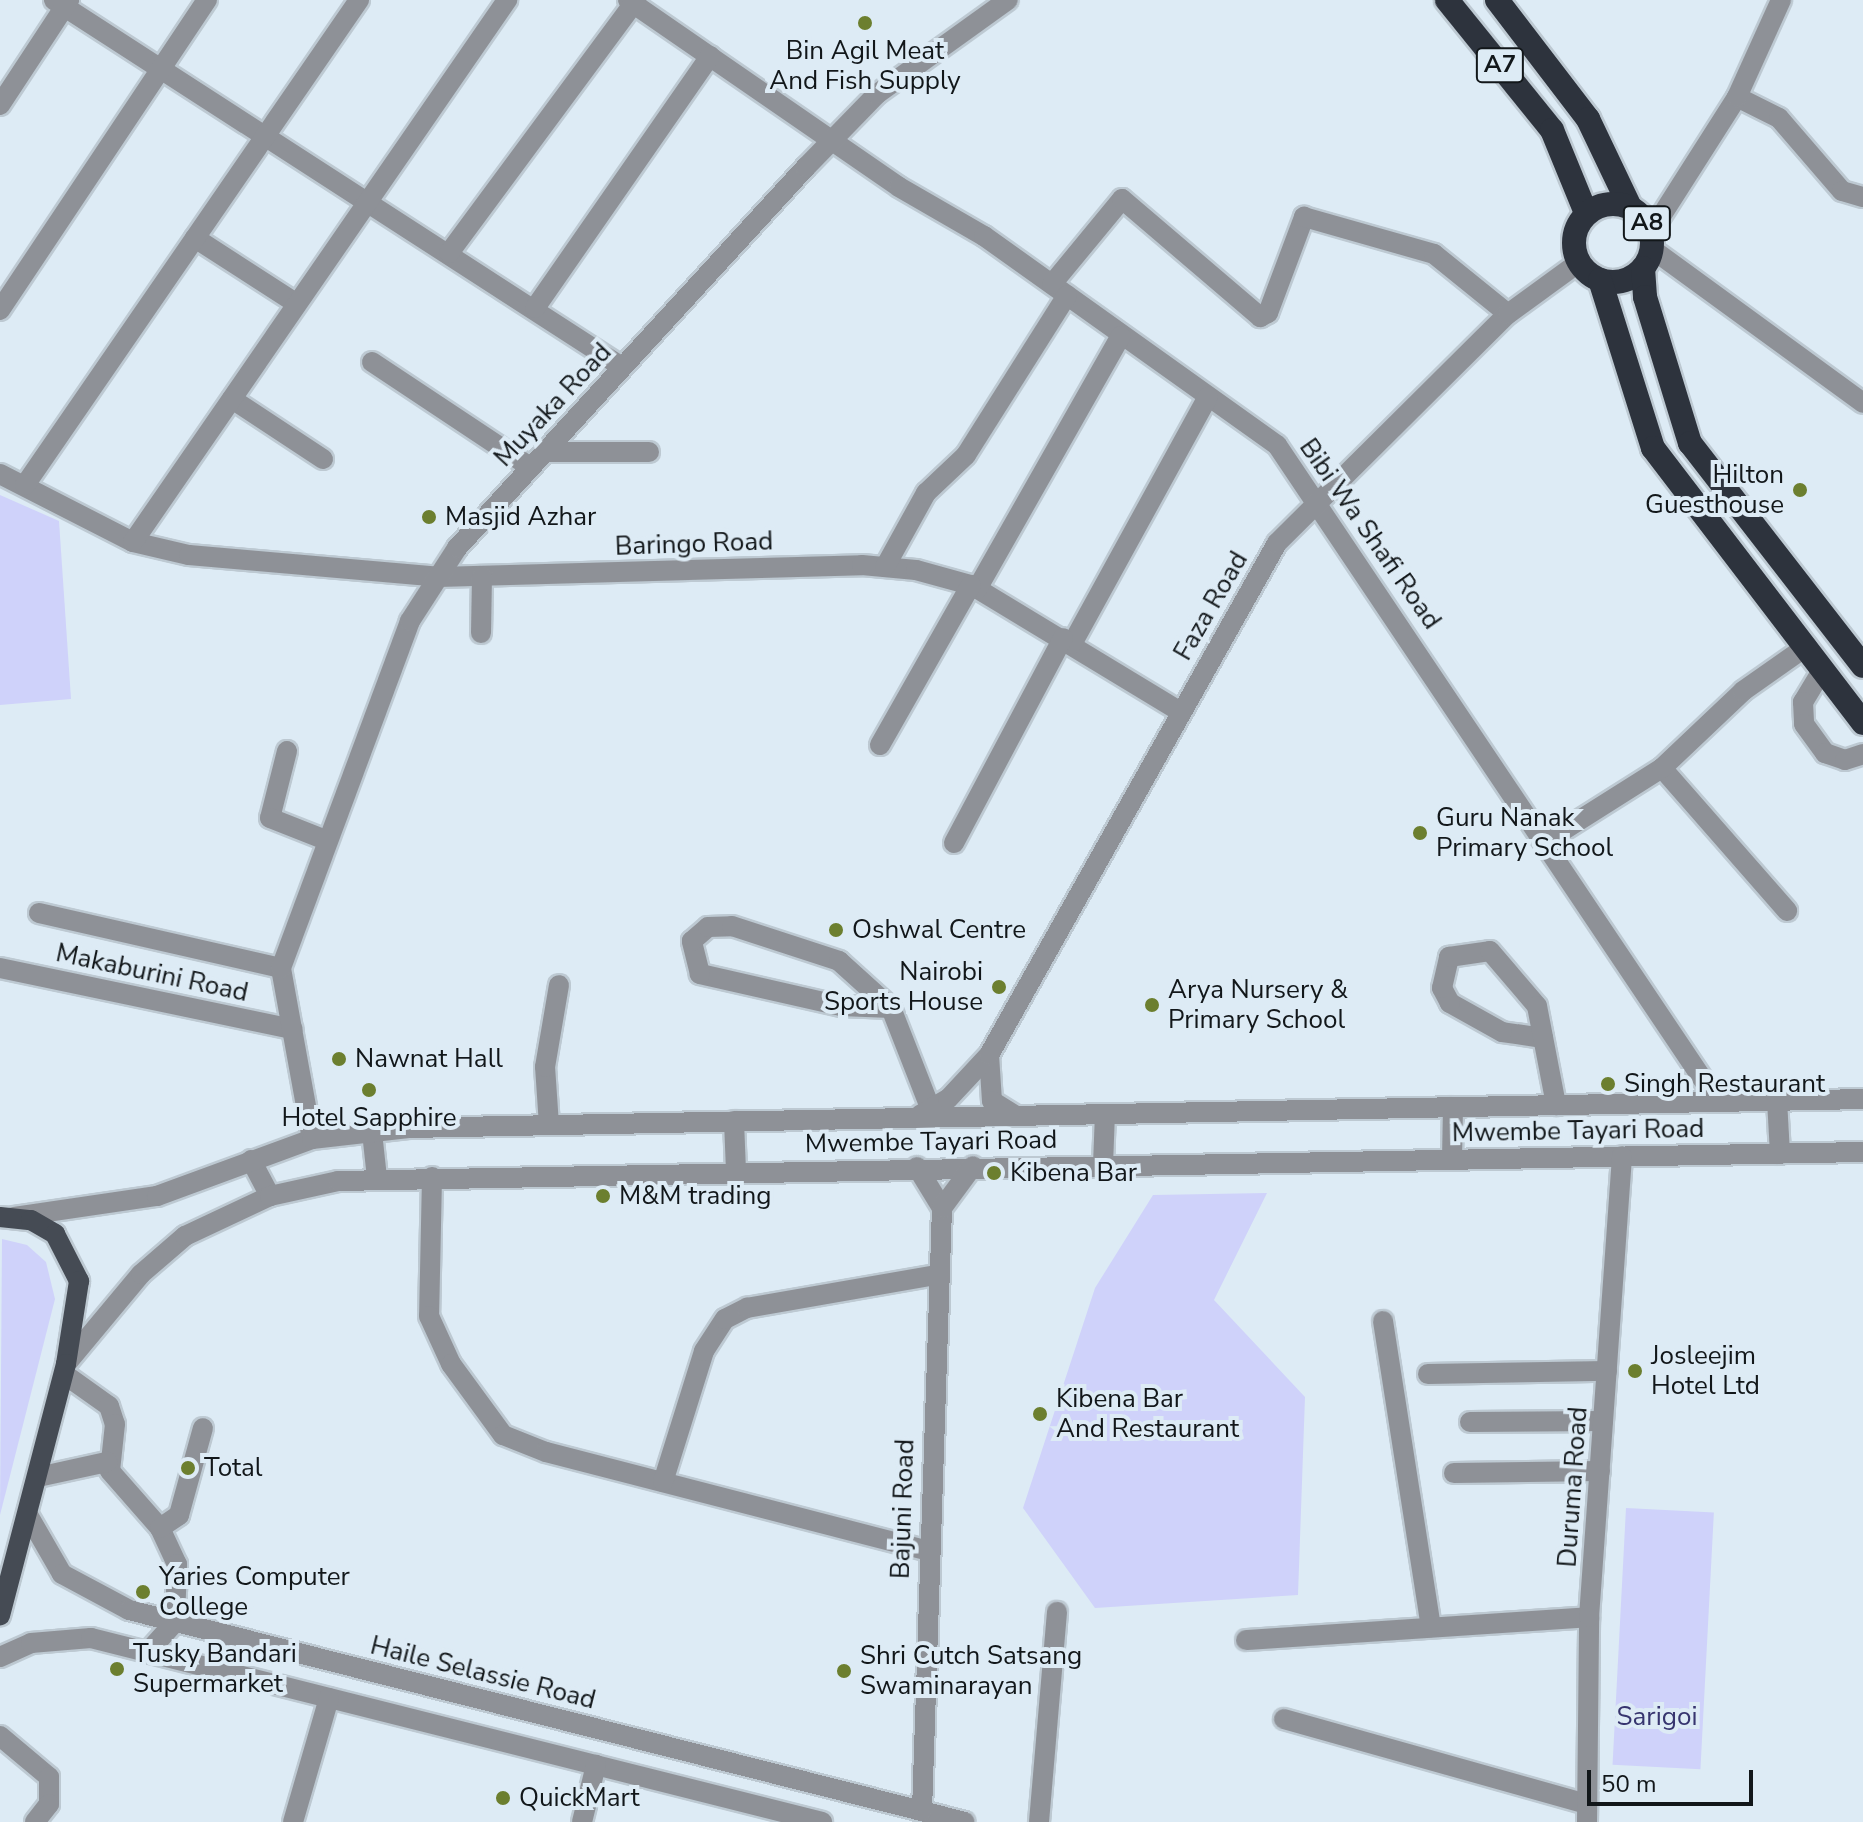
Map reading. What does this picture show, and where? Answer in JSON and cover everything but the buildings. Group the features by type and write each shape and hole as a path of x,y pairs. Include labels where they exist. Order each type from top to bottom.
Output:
{"highway":[{"name":"A7","path":"1447,0 1552,130 1586,213"},
{"name":"A7","path":"1497,0 1588,119 1630,207"},
{"name":"A8","path":"1578,263 1573,237 1586,213 1607,204 1630,207 1649,250 1624,281 1600,280"},
{"path":"1649,250 1645,297 1690,443 1863,666"},
{"path":"1578,263 1600,280 1653,448 1863,723"}],"main road":[{"path":"0,1615 65,1369 77,1268 55,1234 7,1217"}],"street":[{"path":"0,310 207,0"},
{"path":"25,485 359,0"},
{"path":"133,542 507,0"},
{"path":"1781,0 1737,97 1649,250 1863,403"},
{"path":"449,253 633,1"},
{"name":"Bibi Wa Shafi Road","path":"633,1 833,140 1060,290 1277,445 1548,840 1718,1102"},
{"path":"0,105 63,2 161,69 622,367"},
{"name":"Muyaka Road","path":"281,968 410,621 438,577 530,467 877,94 995,3"},
{"path":"535,308 710,56"},
{"path":"1737,97 1779,118 1842,191 1863,197"},
{"path":"885,567 926,493 966,455 1060,290 1122,199 1257,316 1268,313 1304,217 1434,254 1508,314"},
{"path":"195,238 297,304"},
{"name":"Faza Road","path":"923,1114 989,1055 1179,711 1277,543 1315,499 1508,314 1578,263"},
{"path":"880,745 1121,336"},
{"path":"372,362 530,467"},
{"path":"954,843 1208,397"},
{"path":"232,399 323,459"},
{"path":"563,431 581,456"},
{"path":"545,452 581,456 649,452"},
{"name":"Baringo Road","path":"0,474 133,542 189,555 438,577 885,567 974,587 1179,711"},
{"path":"481,633 482,576"},
{"path":"1548,840 1662,768 1743,691 1807,646"},
{"path":"1823,669 1803,702 1804,724 1825,753 1845,760 1863,754"},
{"path":"287,751 270,818 328,841"},
{"path":"1662,768 1787,911"},
{"path":"39,913 281,968 312,1139"},
{"path":"891,1008 841,1006 700,974 692,941 708,927 732,926 810,948 839,961 891,1008 923,1114"},
{"path":"1543,1038 1502,1032 1450,1003 1442,988 1449,957 1490,951 1537,1006 1556,1105"},
{"name":"Makaburini Road","path":"0,968 293,1029"},
{"path":"549,1125 545,1067 559,985"},
{"path":"989,1055 992,1101 1017,1116"},
{"name":"Mwembe Tayari Road","path":"7,1217 157,1196 312,1139 372,1132 923,1114 1017,1116 1863,1099"},
{"path":"1777,1100 1780,1154"},
{"path":"1452,1159 1453,1107"},
{"path":"1103,1165 1105,1114"},
{"path":"734,1121 736,1171"},
{"path":"372,1132 377,1178"},
{"name":"Mwembe Tayari Road","path":"65,1369 162,1254 208,1222 270,1196 377,1178 1863,1152"},
{"name":"Duruma Road","path":"1587,1813 1589,1617 1622,1156"},
{"path":"251,1160 270,1196"},
{"path":"917,1167 942,1208 973,1166"},
{"path":"432,1177 429,1316 490,1421 517,1443 928,1551"},
{"name":"Bajuni Road","path":"922,1811 936,1275 942,1208"},
{"path":"663,1482 704,1351 725,1319 747,1308 936,1275"},
{"path":"1383,1321 1431,1627"},
{"path":"65,1369 101,1395 113,1413 107,1462 124,1493 160,1528 177,1564 175,1622 148,1652"},
{"path":"1428,1374 1607,1371"},
{"path":"1470,1422 1603,1421"},
{"path":"160,1528 179,1515 203,1428"},
{"path":"38,1477 107,1462"},
{"path":"1454,1473 1600,1471"},
{"name":"Haile Selassie Road","path":"28,1515 62,1574 101,1600 175,1622 965,1822"},
{"path":"1039,1822 1057,1612"},
{"path":"1246,1640 1589,1617"},
{"path":"0,1657 31,1643 91,1638 822,1822"},
{"path":"293,1822 329,1698"},
{"path":"1284,1719 1587,1813"},
{"path":"0,1736 49,1777 49,1804 35,1822"},
{"path":"582,1822 596,1765"}],"green space":[{"path":"0,495 59,521 71,699 0,705"},
{"path":"1267,1193 1214,1300 1305,1397 1298,1595 1095,1608 1023,1508 1095,1288 1153,1195"},
{"path":"2,1239 27,1245 46,1262 55,1299 0,1515"},
{"name":"Sarigoi","path":"1626,1508 1714,1513 1700,1769 1613,1765"}],"place":[{"name":"Bin Agil Meat And Fish Supply","path":"865,23"},
{"name":"Hilton Guesthouse","path":"1800,490"},
{"name":"Masjid Azhar","path":"429,517"},
{"name":"Guru Nanak Primary School","path":"1420,833"},
{"name":"Oshwal Centre","path":"836,930"},
{"name":"Nairobi Sports House","path":"999,987"},
{"name":"Arya Nursery & Primary School","path":"1152,1005"},
{"name":"Nawnat Hall","path":"339,1059"},
{"name":"Singh Restaurant","path":"1608,1084"},
{"name":"Hotel Sapphire","path":"369,1090"},
{"name":"Kibena Bar","path":"994,1173"},
{"name":"M&M trading","path":"603,1196"},
{"name":"Josleejim Hotel Ltd","path":"1635,1371"},
{"name":"Kibena Bar And Restaurant","path":"1040,1414"},
{"name":"Total","path":"188,1468"},
{"name":"Yaries Computer College","path":"143,1592"},
{"name":"Tusky Bandari Supermarket","path":"117,1669"},
{"name":"Shri Cutch Satsang Swaminarayan","path":"844,1671"},
{"name":"QuickMart","path":"503,1798"}]}
